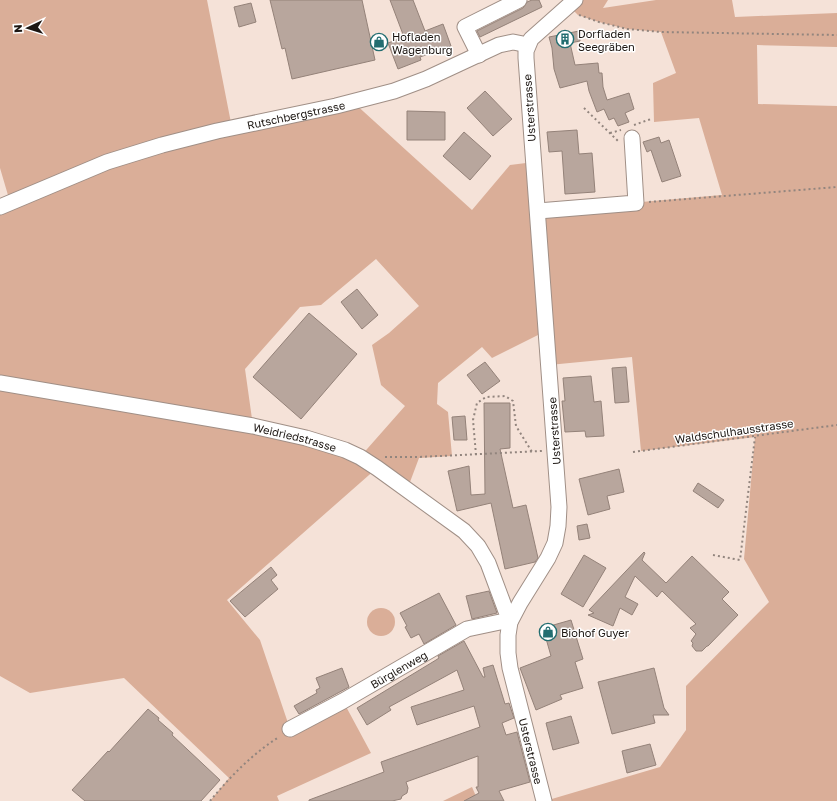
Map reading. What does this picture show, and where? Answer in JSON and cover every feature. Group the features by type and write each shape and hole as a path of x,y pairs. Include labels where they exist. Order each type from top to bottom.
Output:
{"street":[{"path":"479,55 465,27 519,0"},
{"path":"528,45 536,34 572,3"},
{"name":"Rutschbergstrasse","path":"0,207 107,162 162,145 217,131 336,106 394,91 426,79 499,45 513,42 528,45"},
{"name":"Usterstrasse","path":"528,45 526,51 526,64 559,508 555,543 548,558 510,622 508,653 510,668 544,801"},
{"path":"538,211 636,203 632,138"},
{"name":"Weidriedstrasse","path":"0,383 254,426 306,438 345,450 377,468 464,531 478,546 488,563 510,622"},
{"name":"Bürglenweg","path":"290,729 350,697 466,629 500,622 510,622"}],"path":[{"path":"572,3 578,15 599,22 654,32 837,35"},
{"path":"584,108 618,141 620,148"},
{"path":"636,203 837,187"},
{"path":"476,454 474,420 477,403 486,397 505,396 513,401 516,426 532,452"},
{"name":"Waldschulhausstrasse","path":"633,452 837,425"},
{"path":"713,554 740,560 755,437"},
{"path":"382,457 419,458 555,450"},
{"path":"210,801 229,778 250,758 290,729"}],"shaded area":[{"path":"0,0 207,0 232,128 353,102 472,210 510,165 534,162 538,211 722,195 699,118 654,122 653,83 676,73 661,32 627,29 578,15 569,6 575,0 608,0 603,8 656,0 732,0 735,17 837,13 837,47 757,45 758,104 837,106 837,801 545,801 660,767 686,730 686,686 769,602 744,559 755,437 641,451 632,357 549,365 546,331 492,358 482,347 438,383 437,404 448,412 452,456 419,458 407,490 377,468 227,600 260,640 290,729 343,701 371,753 277,796 279,801 210,801 229,778 124,678 30,693 0,676 0,207 10,202 0,168","holes":["376,259 419,306 389,333 372,345 381,385 405,406 360,457 253,426 245,369 300,307 321,305"]},
{"path":"381,608 387,609 391,612 394,616 394,628 391,632 387,635 381,636 375,635 371,632 368,628 367,622 368,616 371,612 375,609"},
{"path":"472,787 478,801 443,801"}],"building":[{"path":"270,0 362,0 375,60 292,79 285,48 282,49"},
{"path":"390,0 413,0 425,31 443,24 451,46 420,57 421,60 398,69 388,43 404,37"},
{"path":"539,0 542,7 480,37 477,31 523,8 527,2"},
{"path":"251,3 256,22 239,27 234,7"},
{"path":"579,31 580,41 570,43 575,65 598,63 599,73 602,73 603,87 607,100 629,93 634,109 625,113 629,122 618,126 614,118 609,120 604,109 597,112 587,81 560,88 554,69 552,48 549,37"},
{"path":"485,91 512,119 493,136 467,108"},
{"path":"407,111 445,112 445,140 407,140"},
{"path":"577,130 579,154 592,153 595,192 565,194 562,151 549,152 547,132"},
{"path":"464,132 491,156 470,180 443,156"},
{"path":"659,137 661,143 669,140 681,176 662,182 651,150 647,152 643,142"},
{"path":"357,289 378,315 362,329 341,302"},
{"path":"309,313 357,354 301,419 253,377"},
{"path":"485,362 500,381 482,394 467,375"},
{"path":"626,367 629,402 615,403 612,368"},
{"path":"591,376 594,402 601,401 604,436 586,437 585,431 565,432 562,401 565,401 563,378"},
{"path":"484,403 510,403 510,448 500,449 513,508 526,505 538,558 535,562 505,569 491,503 457,511 448,471 469,466 471,495 485,494"},
{"path":"465,416 467,440 454,440 452,417"},
{"path":"619,469 624,492 607,496 610,509 588,515 579,479"},
{"path":"698,483 724,500 718,508 693,491"},
{"path":"587,524 590,538 579,540 577,526"},
{"path":"644,552 645,553 642,560 666,583 692,556 729,592 722,599 738,615 702,651 696,651 692,646 693,643 691,641 696,634 690,628 696,624 662,591 657,597 635,576 625,597 638,604 632,615 620,608 613,626 588,615 594,613 589,610"},
{"path":"584,555 606,568 583,607 561,594"},
{"path":"271,567 277,575 271,580 278,589 245,617 230,601"},
{"path":"489,591 497,613 472,619 466,596"},
{"path":"439,593 456,625 424,644 419,634 411,638 400,613"},
{"path":"571,620 583,659 575,662 583,688 560,695 562,699 536,710 520,668 551,656 543,628"},
{"path":"464,641 483,677 485,677 483,668 493,665 505,704 509,703 514,718 502,723 506,735 517,732 530,782 499,791 504,801 464,801 479,793 476,787 478,787 478,756 406,782 408,788 407,793 402,796 401,799 392,801 309,801 384,772 381,762 480,727 474,706 417,725 411,707 464,690 457,670 389,707 391,710 367,725 357,708 436,660 439,658 438,656"},
{"path":"342,668 349,687 299,714 294,706 317,693 316,690 320,688 316,678"},
{"path":"654,668 664,708 669,715 653,715 655,723 612,734 598,682"},
{"path":"148,709 173,733 172,735 220,780 201,801 85,801 72,790"},
{"path":"571,716 579,743 553,750 546,723"},
{"path":"650,744 656,765 627,773 622,751"}],"place":[{"name":"Dorfladen Seegräben","path":"565,39"},
{"name":"Hofladen Wagenburg","path":"379,42"},
{"name":"Biohof Guyer","path":"548,632"}]}
